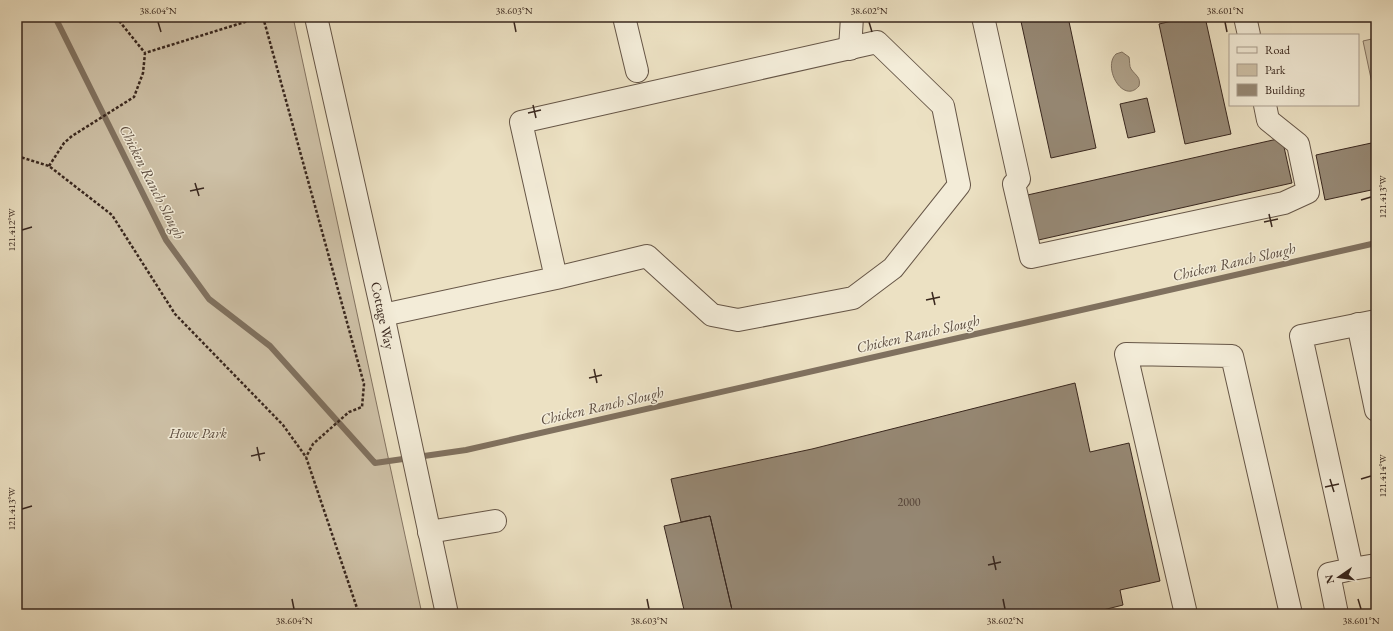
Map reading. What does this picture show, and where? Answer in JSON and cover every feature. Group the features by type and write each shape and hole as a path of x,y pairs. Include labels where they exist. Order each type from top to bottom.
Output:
{"street":[{"name":"Cottage Way","path":"316,17 423,497 447,614"},
{"path":"624,17 637,71"},
{"path":"850,48 852,17"},
{"path":"983,17 1019,180 1014,184 1031,257 1284,203 1308,192 1298,144 1268,120 1265,106"},
{"path":"1245,17 1249,34"},
{"path":"383,315 556,278 647,256 712,315 738,320 853,298 893,268 959,185 943,106 877,42 521,122 556,278"},
{"path":"1352,569 1301,336 1367,322 1376,410"},
{"path":"1186,614 1126,354 1232,356 1291,614"},
{"path":"429,532 495,521"},
{"path":"1337,614 1329,574 1376,565"}],"path":[{"path":"49,166 64,143 72,136 134,97 143,72 145,53 116,17"},
{"path":"145,53 262,17 364,384 362,407 349,412 313,444 306,457"},
{"path":"17,156 49,166 112,215 175,314 283,425 306,457 359,614"}],"green space":[{"name":"Howe Park","path":"17,17 293,17 422,614 17,614"},
{"path":"1376,38 1376,102 1363,41"}],"shaded area":[{"path":"1122,52 1129,57 1130,68 1138,77 1139,86 1133,91 1127,91 1121,88 1113,75 1111,67 1112,60 1116,54"}],"building":[{"path":"1020,17 1068,17 1096,148 1051,158"},
{"path":"1190,17 1205,17 1231,134 1185,144 1159,24"},
{"path":"1147,98 1155,132 1128,138 1120,104"},
{"path":"1282,138 1292,183 1034,241 1023,196"},
{"path":"1376,142 1376,189 1325,200 1316,155"},
{"path":"1075,383 1090,452 1129,443 1160,581 1120,590 1123,605 1087,614 733,614 710,516 681,522 671,479 812,449"},
{"path":"710,516 733,614 685,614 664,526"}],"waterway":[{"name":"Chicken Ranch Slough","path":"55,17 166,240 209,299 270,346 375,463 466,450 1376,243"}]}
